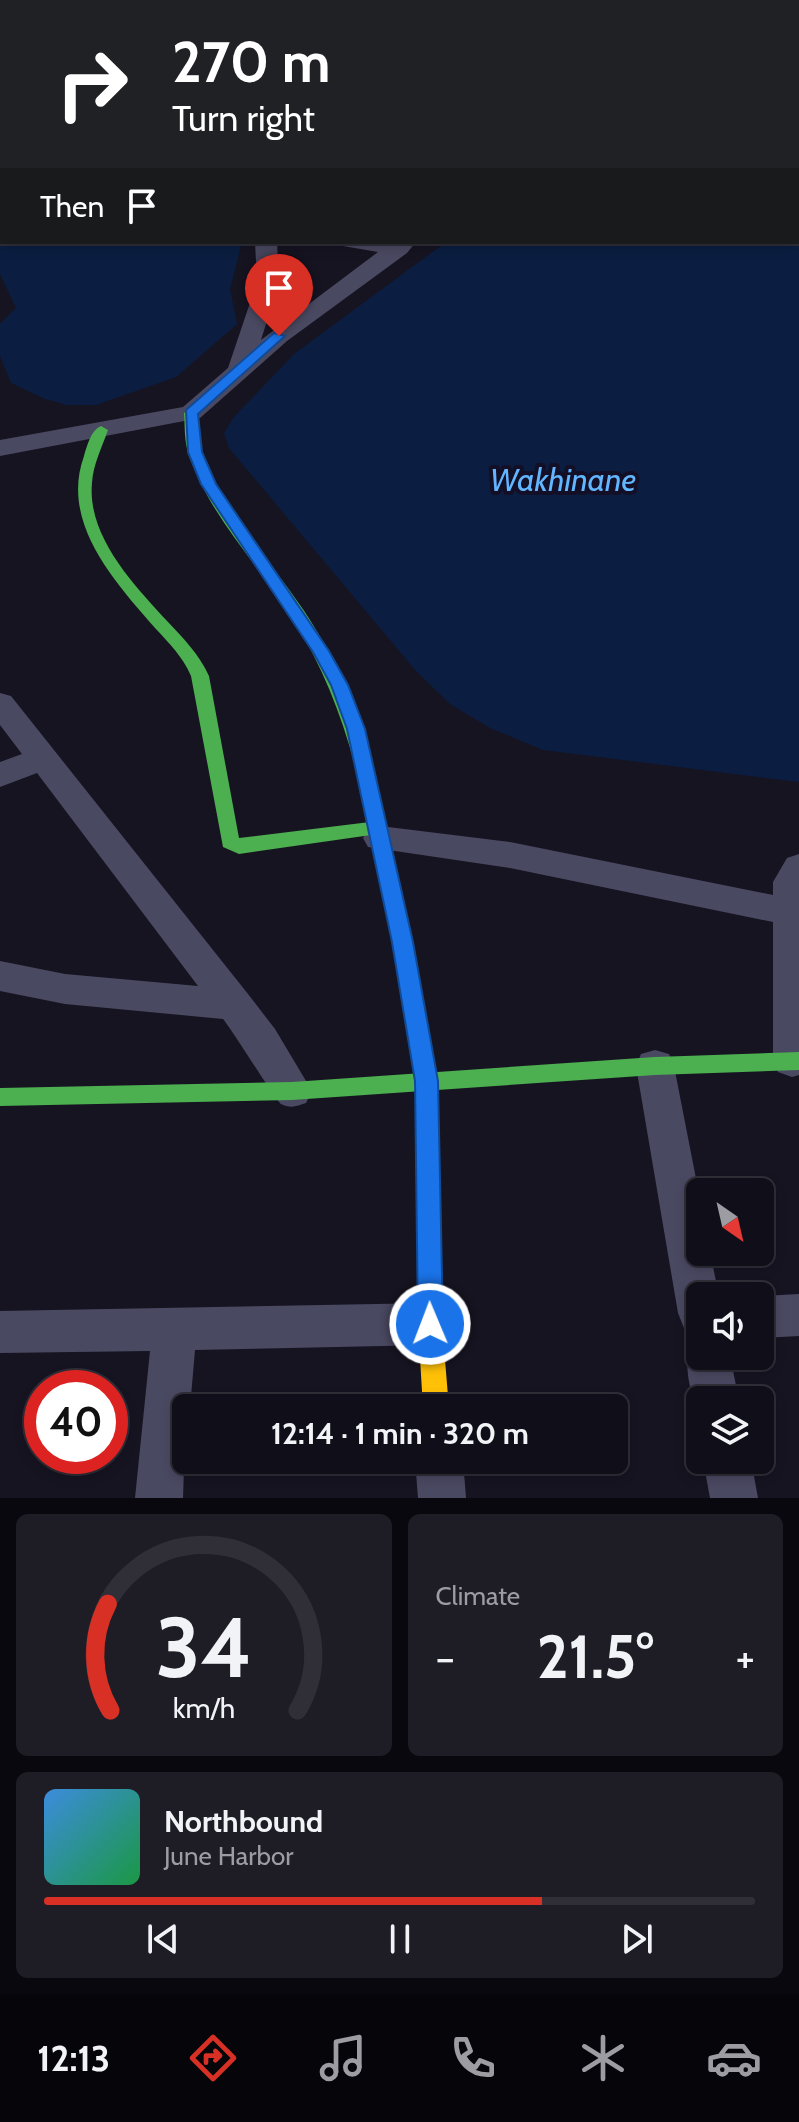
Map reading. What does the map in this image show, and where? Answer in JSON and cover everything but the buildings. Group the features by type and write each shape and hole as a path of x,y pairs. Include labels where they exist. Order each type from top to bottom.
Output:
{"street":[{"path":"240,368 268,282 266,244"},
{"path":"3,442 101,430 191,413 240,368 402,245"},
{"path":"191,413 195,452 208,484 301,618 340,685 356,729 403,942 426,1081 430,1324 435,1394"},
{"path":"101,430 87,465 86,508 102,544 119,570 193,660 200,676 230,842 239,847 379,833 510,855 791,912"},
{"path":"0,703 235,1005 292,1091"},
{"path":"0,775 41,759"},
{"path":"0,1097 292,1091 655,1066 796,1061 790,882 799,867"},
{"path":"0,976 65,989 235,1005"},
{"path":"655,1066 694,1282"},
{"path":"774,1316 799,1315"},
{"path":"0,1332 430,1324"},
{"path":"159,1498 174,1329"},
{"path":"440,1474 442,1498"},
{"path":"730,1474 734,1498"}],"water":[{"path":"0,244 241,244 230,289 237,324 176,377 96,405 67,405 45,399 11,383 0,356 0,324 16,308 0,274"},
{"name":"Wakhinane","path":"443,244 799,244 799,782 543,750 490,728 450,704 416,671 229,448 224,433 234,417 294,354"}],"traffic: fast":[{"path":"191,413 195,450 205,477 230,520 289,600 325,659 349,714 367,777"},
{"path":"101,430 86,474 87,514 109,560 193,660 200,676 230,842 239,847 378,828"},
{"path":"0,1097 292,1091 655,1066 799,1061"}],"traffic: slow":[{"path":"367,777 403,942 426,1081 430,1324 435,1394"}],"route":[{"path":"279,336 191,413 195,452 208,484 321,651 340,685 356,729 403,942 426,1081 430,1324"}]}
